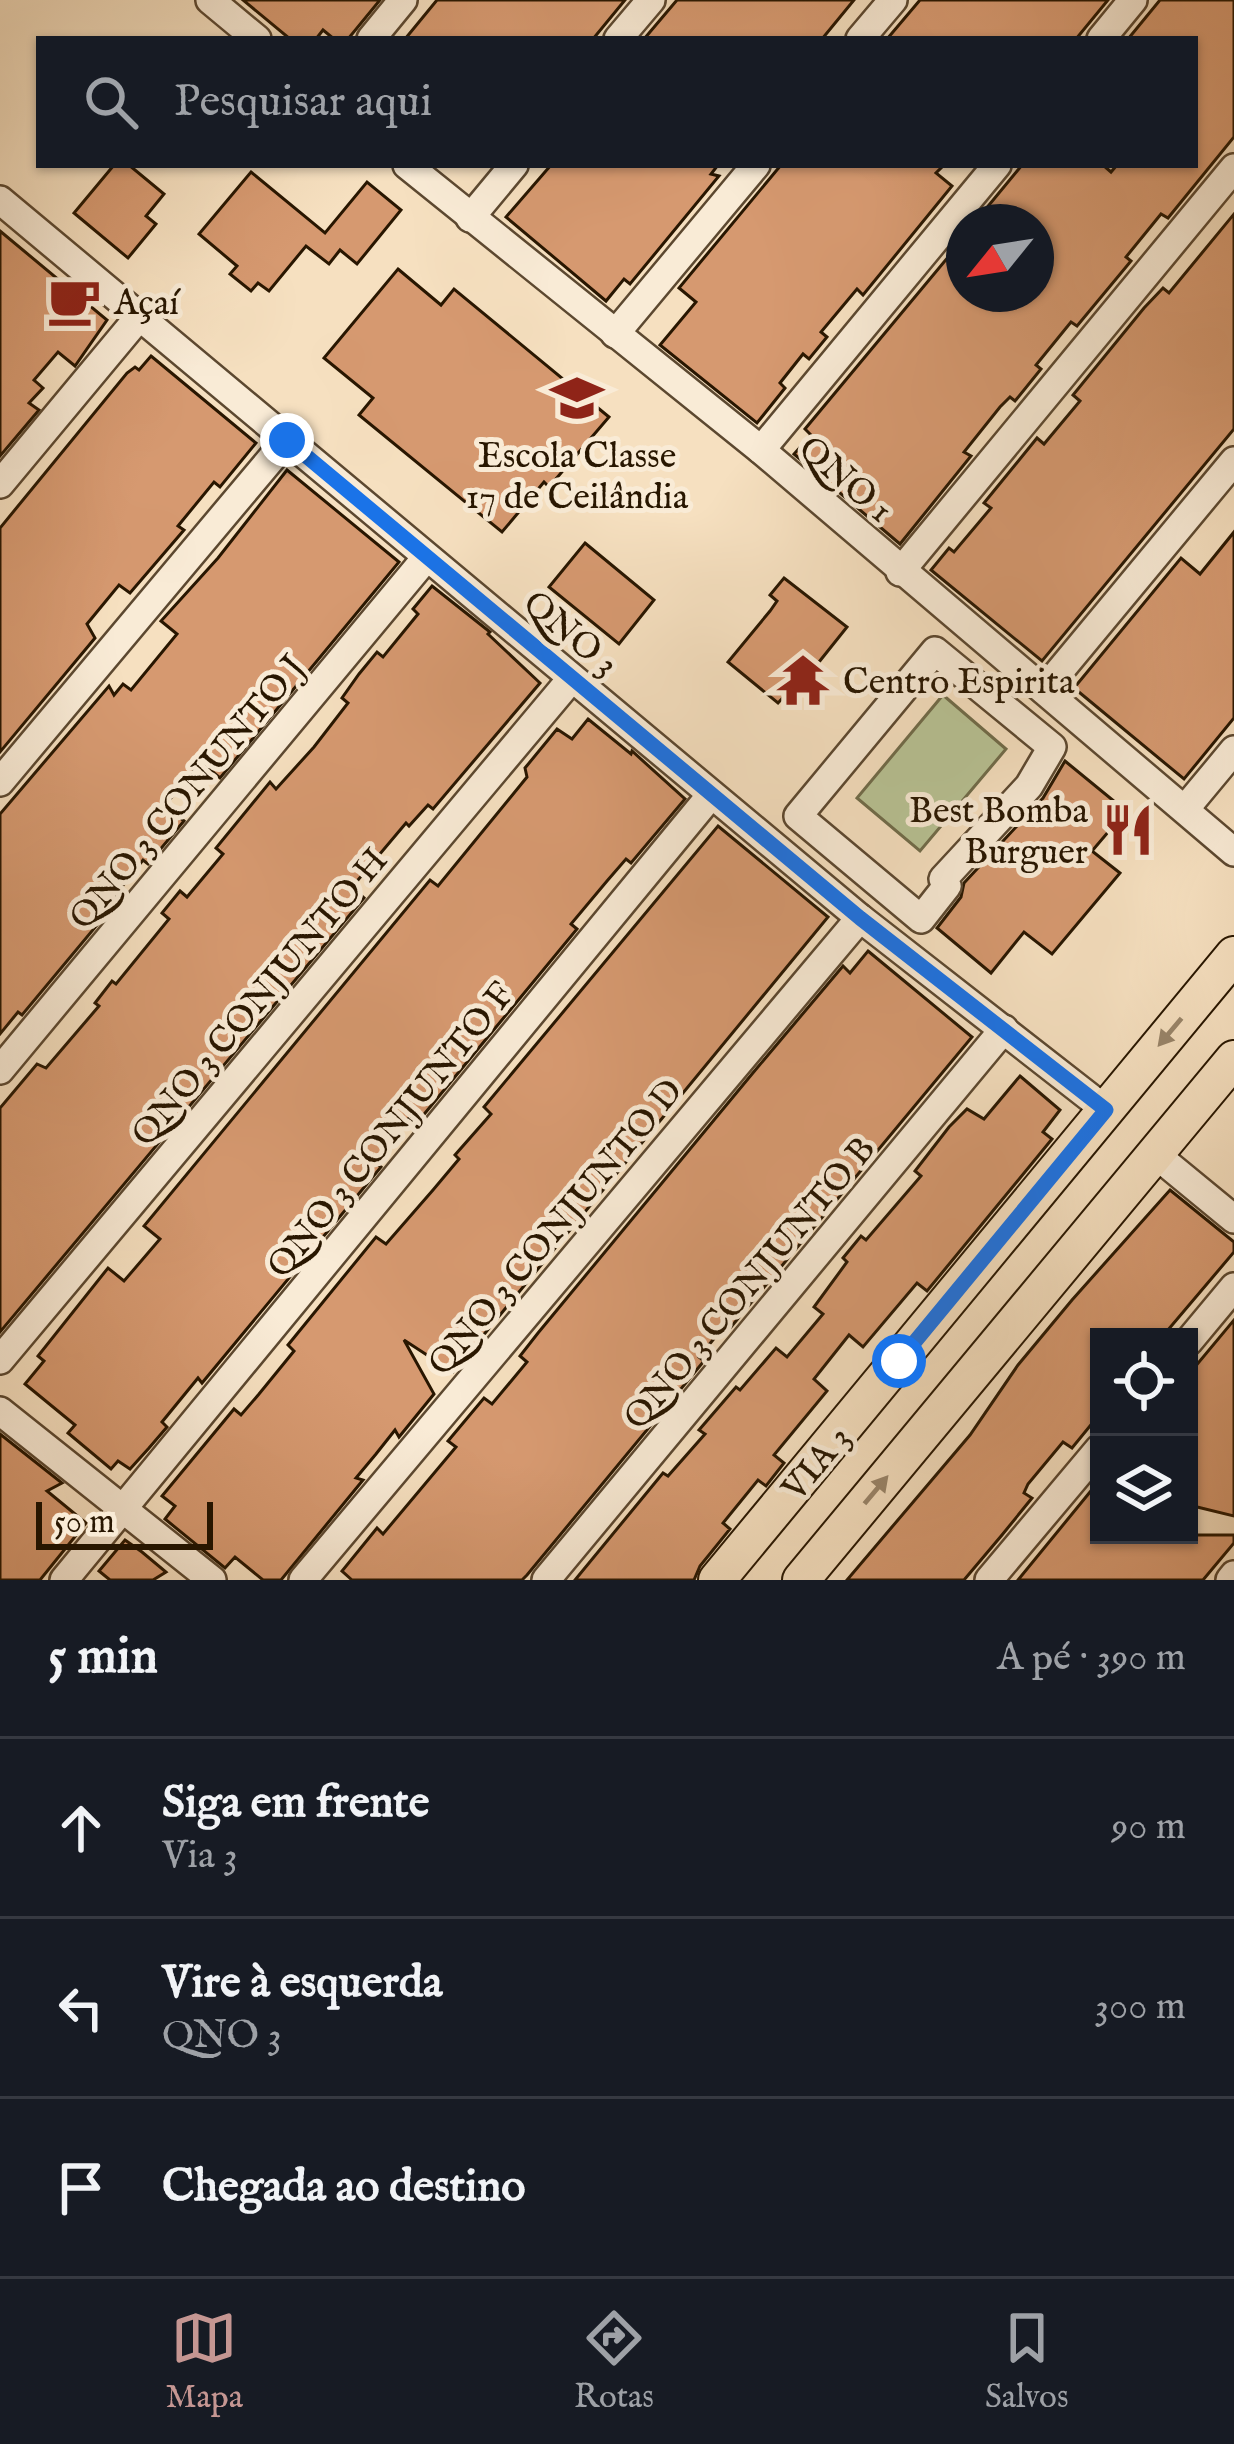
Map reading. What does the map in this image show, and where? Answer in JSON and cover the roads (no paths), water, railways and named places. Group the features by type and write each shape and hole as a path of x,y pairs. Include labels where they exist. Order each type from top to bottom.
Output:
{"main road":[{"name":"VIA 3","path":"717,1580 1234,955"},
{"name":"VIA 3","path":"801,1580 1234,1059"},
{"path":"749,1580 755,1562 850,1446 899,1361"}],"street":[{"path":"210,0 253,36"},
{"path":"373,36 403,0"},
{"path":"621,36 651,0"},
{"path":"863,36 893,0"},
{"path":"1103,36 1133,0"},
{"name":"QNO 1","path":"411,168 761,450 1234,852"},
{"path":"470,218 512,168"},
{"path":"615,334 753,168"},
{"path":"761,450 995,168"},
{"path":"900,572 1234,168"},
{"name":"QNO 3","path":"0,201 860,918 1106,1110"},
{"path":"0,484 139,316"},
{"path":"0,782 287,440"},
{"path":"1044,690 1234,461"},
{"name":"QNO 3 CONUNTO J","path":"0,1070 427,558"},
{"path":"935,651 1052,747 1029,786 943,879 947,886 921,919 798,816 935,651"},
{"name":"QNO 3 CONJUNTO H","path":"0,1360 572,678"},
{"path":"1185,809 1234,750"},
{"name":"QNO 3 CONJUNTO F","path":"64,1580 711,795"},
{"name":"QNO 3 CONJUNTO D","path":"303,1580 860,918"},
{"name":"QNO 3 CONJUNTO B","path":"546,1580 1004,1029"},
{"path":"1155,1154 1234,1219"},
{"path":"1198,1329 1234,1286"},
{"path":"0,1411 212,1580"},
{"path":"989,1580 1090,1459"}],"place":[{"name":"Açaí","path":"74,301"},
{"name":"Escola Classe 17 de Ceilândia","path":"577,398"},
{"name":"Centro Espirita","path":"803,680"},
{"name":"Best Bomba Burguer","path":"1128,830"}]}
